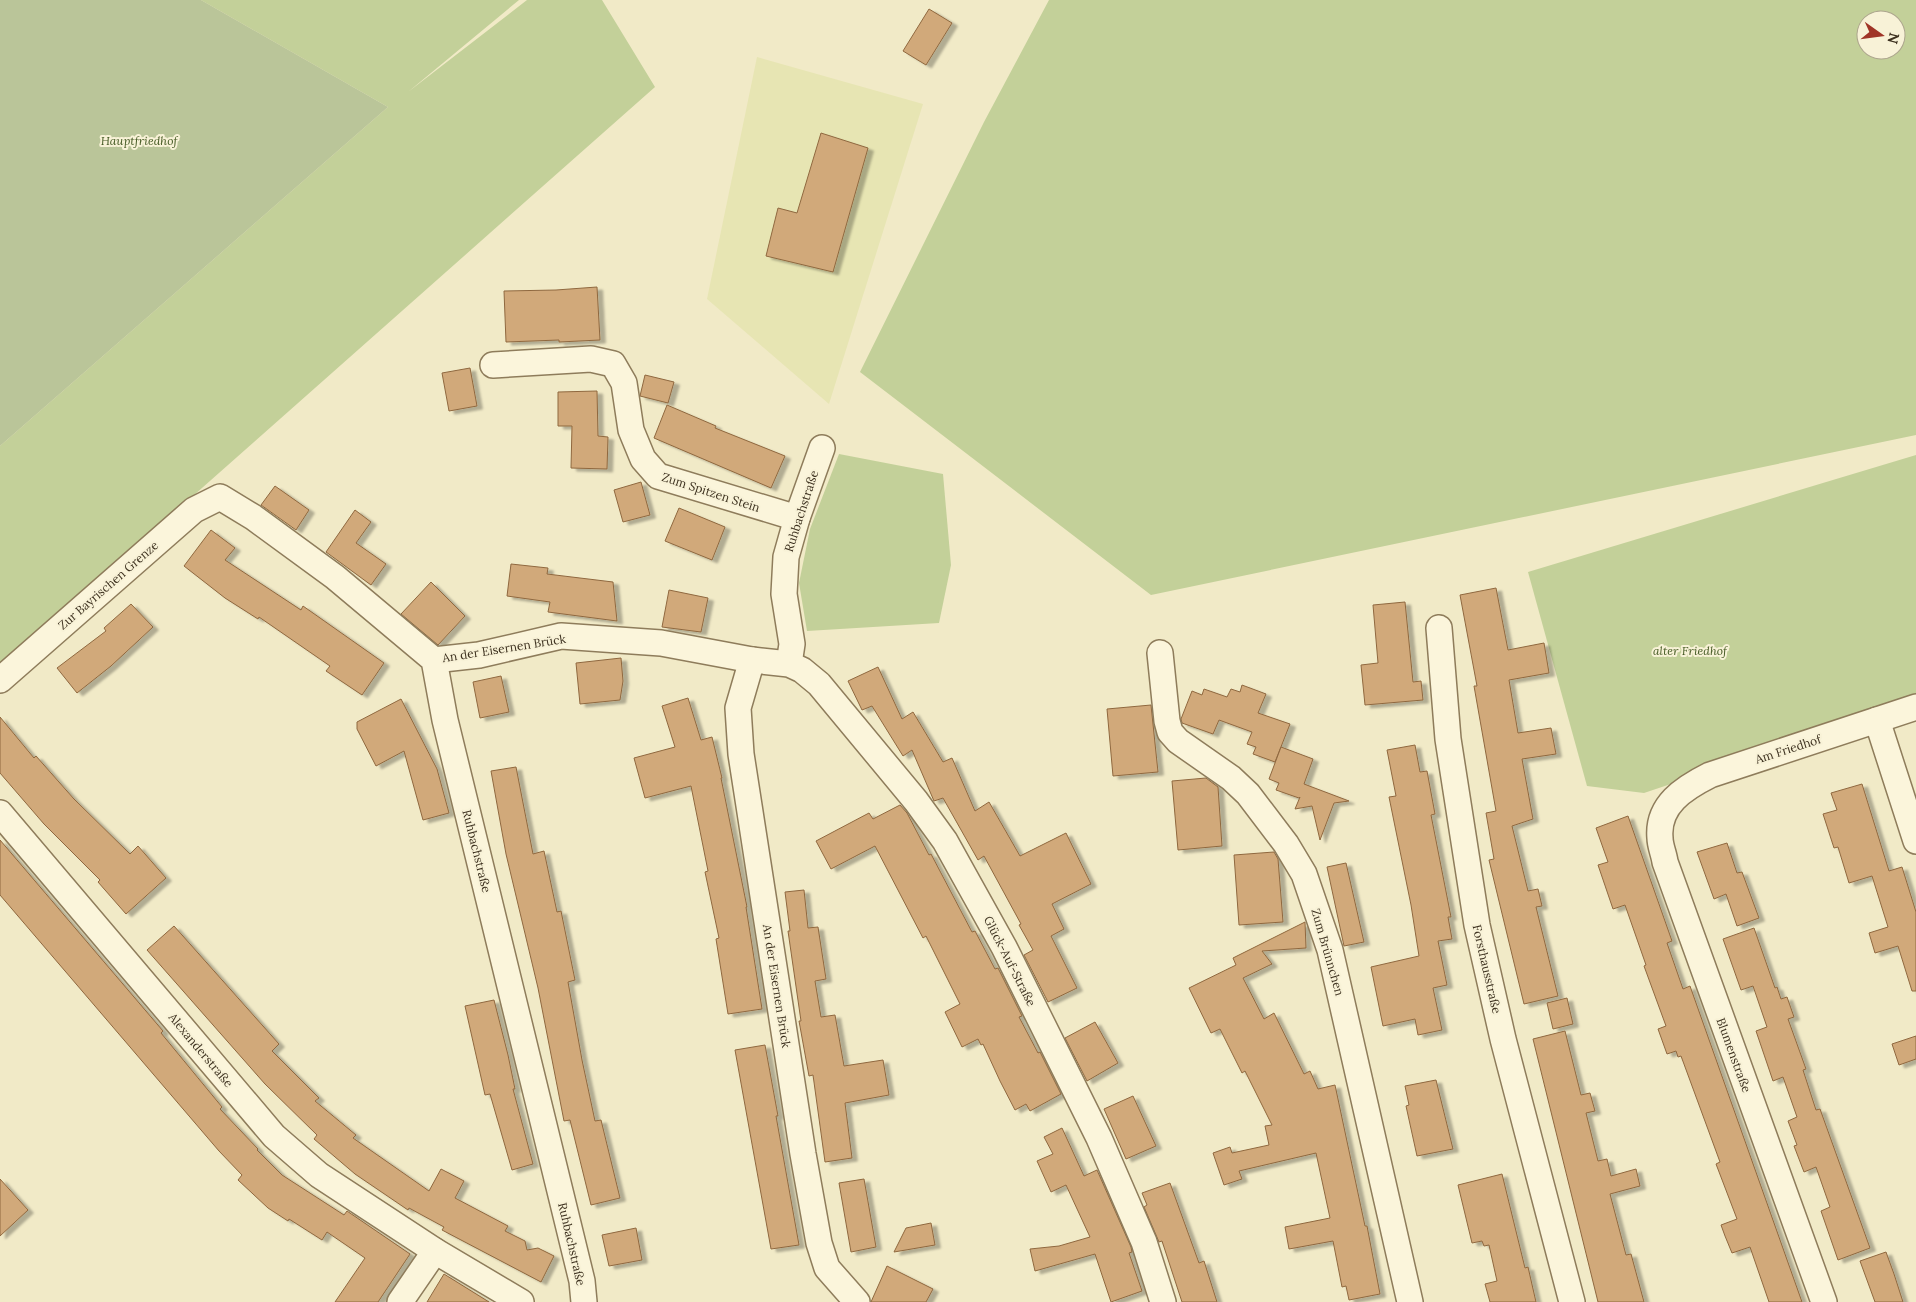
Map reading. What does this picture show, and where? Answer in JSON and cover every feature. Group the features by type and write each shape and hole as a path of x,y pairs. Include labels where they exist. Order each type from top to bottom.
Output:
{"street":[{"name":"Zum Spitzen Stein","path":"493,365 591,359 613,364 624,383 631,430 643,460 658,476 796,518"},
{"name":"Ruhbachstraße","path":"789,664 792,644 784,594 786,558 796,518 822,448"},
{"name":"Zur Bayrischen Grenze","path":"0,680 194,510 220,497 253,517 335,577 434,660"},
{"name":"Forsthausstraße","path":"1439,628 1448,739 1477,925 1503,1039 1572,1302"},
{"name":"An der Eisernen Brück","path":"434,660 479,655 561,636 661,643 752,660 789,664"},
{"name":"Zum Brünnchen","path":"1160,653 1167,721 1170,732 1178,741 1231,778 1248,794 1286,844 1304,874 1330,950 1410,1302"},
{"name":"Ruhbachstraße","path":"434,660 445,720 582,1281 584,1302"},
{"name":"An der Eisernen Brück","path":"752,660 738,708 741,754 803,1154 819,1243 827,1268 856,1302"},
{"name":"Glück-Auf-Straße","path":"789,664 802,670 820,684 916,801 945,841 1004,947 1099,1138 1144,1242 1163,1302"},
{"name":"Am Friedhof","path":"1668,806 1687,786 1710,775 1916,707"},
{"path":"1877,720 1916,841"},
{"name":"Blumenstraße","path":"1668,806 1662,820 1660,838 1665,862 1824,1302"},
{"name":"Alexanderstraße","path":"0,813 274,1136 319,1175 435,1251 521,1302"},
{"path":"400,1302 435,1251"}],"shaded area":[{"path":"757,57 923,104 829,404 707,299"}],"green space":[{"name":"Hauptfriedhof","path":"0,0 201,0 388,107 0,446"},
{"path":"201,0 519,0 408,92 527,0 602,0 655,87 2,665 0,663 0,446 388,107"},
{"path":"1049,0 1916,0 1916,435 1151,595 860,372 984,122"},
{"path":"839,454 943,474 951,565 939,623 807,631 799,583 810,529"},
{"name":"alter Friedhof","path":"1916,455 1916,702 1644,793 1587,786 1528,572"}],"building":[{"path":"929,9 952,23 926,65 903,51"},
{"path":"821,133 868,148 833,272 766,256 778,208 797,213"},
{"path":"597,287 600,340 506,342 504,291"},
{"path":"470,368 477,406 449,411 442,373"},
{"path":"645,375 674,382 668,403 640,396"},
{"path":"597,391 598,436 608,437 607,469 571,468 572,426 558,426 558,392"},
{"path":"667,405 716,426 715,428 785,456 771,488 654,438"},
{"path":"641,482 650,515 623,522 614,490"},
{"path":"275,486 309,510 296,530 261,505"},
{"path":"679,508 725,527 712,560 665,541"},
{"path":"355,510 371,522 356,543 386,564 371,585 326,552"},
{"path":"211,530 235,548 225,560 301,610 303,606 384,663 362,695 326,671 330,666 259,617 258,619 225,598 184,566"},
{"path":"511,564 548,568 547,574 613,582 617,621 548,612 550,602 507,596"},
{"path":"431,582 465,616 438,645 401,614"},
{"path":"1496,588 1508,650 1544,643 1549,673 1509,680 1518,733 1551,728 1556,754 1522,759 1533,819 1512,826 1528,891 1538,889 1542,906 1536,907 1558,996 1524,1004 1489,860 1494,859 1486,813 1496,811 1474,686 1477,686 1460,595"},
{"path":"669,590 708,598 701,632 662,627"},
{"path":"1405,602 1413,682 1421,681 1423,700 1365,705 1361,665 1378,663 1373,605"},
{"path":"131,604 153,627 111,666 77,693 57,668 106,631 104,628"},
{"path":"621,658 623,681 620,700 580,704 576,663"},
{"path":"878,667 902,719 913,712 943,762 952,758 975,811 989,802 1020,856 1066,833 1091,884 1052,904 1064,929 1051,936 1077,988 1048,1002 1024,955 1033,950 984,856 978,860 943,798 934,801 912,750 903,756 872,706 862,710 848,681"},
{"path":"501,676 509,712 480,718 473,682"},
{"path":"1242,685 1266,694 1258,713 1290,724 1275,762 1253,754 1256,747 1247,744 1252,732 1219,720 1213,734 1182,723 1181,719 1192,691 1202,695 1204,689 1227,697 1231,689 1240,692"},
{"path":"688,698 701,740 712,737 722,778 747,907 762,1009 728,1014 716,939 719,938 705,872 708,871 691,786 645,798 634,758 675,747 662,706"},
{"path":"401,699 437,769 449,813 423,820 404,751 376,766 357,729 357,722"},
{"path":"1151,705 1158,772 1113,776 1107,709"},
{"path":"0,717 34,758 36,756 74,799 130,854 138,846 166,878 126,914 98,882 100,880 44,824 0,773"},
{"path":"1415,745 1420,772 1427,771 1435,814 1431,815 1451,917 1448,917 1452,939 1438,941 1447,985 1433,988 1442,1030 1418,1035 1415,1019 1383,1026 1371,967 1419,956 1411,905 1389,797 1396,796 1387,750"},
{"path":"1281,747 1313,759 1304,784 1349,801 1334,803 1320,840 1312,806 1295,809 1300,797 1276,790 1279,783 1269,779"},
{"path":"516,767 533,854 544,851 557,912 561,911 575,980 568,982 582,1060 595,1121 601,1120 620,1198 591,1205 570,1120 564,1121 538,988 506,854 491,771"},
{"path":"1206,778 1218,787 1222,846 1178,850 1172,781"},
{"path":"1862,784 1889,871 1902,867 1916,912 1916,991 1912,991 1898,946 1875,953 1869,933 1888,927 1872,876 1849,883 1838,847 1834,848 1823,814 1837,810 1831,793"},
{"path":"900,805 907,813 929,855 931,854 972,932 975,931 995,969 998,968 1022,1016 1019,1017 1038,1053 1040,1052 1061,1094 1030,1111 1026,1104 1015,1110 983,1044 981,1045 978,1039 962,1047 945,1012 960,1004 926,936 923,938 875,846 831,869 816,841 869,813 873,819"},
{"path":"1628,816 1672,941 1667,943 1683,989 1690,986 1802,1302 1769,1302 1750,1247 1732,1253 1721,1225 1737,1219 1716,1164 1720,1162 1681,1056 1678,1057 1676,1051 1667,1054 1658,1029 1666,1026 1644,966 1646,965 1625,905 1613,909 1598,865 1608,862 1596,828"},
{"path":"0,840 163,1031 161,1033 222,1107 220,1109 257,1150 282,1175 344,1215 347,1211 410,1254 378,1302 335,1302 365,1258 327,1232 322,1240 289,1219 288,1221 268,1208 238,1180 242,1175 219,1151 0,895"},
{"path":"1727,843 1737,873 1742,872 1759,918 1737,926 1726,894 1714,899 1697,852"},
{"path":"1274,852 1278,859 1283,922 1239,925 1234,855"},
{"path":"1346,863 1364,942 1344,946 1327,867"},
{"path":"804,890 808,928 818,927 826,979 815,981 821,1017 835,1015 844,1066 883,1060 889,1095 845,1103 852,1158 825,1162 813,1075 809,1076 799,1021 801,1021 788,931 790,931 785,892"},
{"path":"1305,922 1306,948 1262,951 1272,964 1243,978 1264,1019 1274,1013 1304,1074 1310,1071 1318,1089 1335,1085 1365,1226 1367,1226 1380,1294 1349,1300 1346,1286 1342,1287 1333,1241 1289,1249 1285,1227 1330,1218 1316,1153 1239,1171 1242,1179 1224,1185 1213,1153 1230,1147 1232,1153 1269,1145 1265,1126 1272,1125 1245,1071 1242,1073 1220,1029 1211,1033 1189,988 1236,965 1233,958"},
{"path":"174,926 279,1044 272,1051 319,1098 315,1101 356,1135 353,1138 429,1191 441,1169 464,1181 455,1198 508,1226 505,1231 525,1241 527,1250 538,1248 554,1256 541,1282 442,1230 444,1227 409,1208 408,1210 355,1174 314,1139 317,1135 265,1084 147,950"},
{"path":"1754,928 1775,988 1777,987 1781,999 1787,997 1794,1017 1788,1019 1806,1069 1803,1070 1816,1110 1820,1109 1870,1248 1838,1260 1821,1211 1830,1207 1816,1167 1804,1172 1794,1146 1797,1145 1788,1121 1797,1117 1783,1077 1773,1081 1756,1031 1767,1027 1753,986 1741,990 1723,939"},
{"path":"1567,998 1573,1024 1553,1029 1547,1003"},
{"path":"494,1000 508,1055 515,1089 513,1089 533,1164 512,1170 490,1094 485,1095 465,1006"},
{"path":"1095,1022 1118,1063 1087,1081 1065,1038"},
{"path":"1565,1031 1581,1095 1590,1093 1595,1111 1586,1113 1598,1161 1607,1159 1611,1176 1636,1169 1640,1186 1610,1194 1626,1255 1631,1254 1644,1302 1598,1302 1533,1039"},
{"path":"1916,1036 1916,1059 1899,1065 1892,1044"},
{"path":"765,1045 799,1245 771,1249 735,1050"},
{"path":"1436,1080 1453,1149 1417,1156 1406,1106 1409,1105 1405,1086"},
{"path":"1133,1096 1156,1146 1126,1159 1104,1109"},
{"path":"1062,1128 1084,1176 1097,1170 1131,1247 1132,1252 1129,1253 1142,1291 1111,1302 1095,1254 1035,1271 1030,1249 1059,1246 1090,1237 1066,1185 1051,1192 1037,1161 1053,1154 1044,1137"},
{"path":"1502,1174 1525,1268 1528,1267 1536,1302 1490,1302 1485,1284 1497,1281 1489,1245 1484,1246 1482,1241 1472,1243 1458,1185"},
{"path":"0,1179 28,1210 0,1236"},
{"path":"864,1179 876,1247 851,1252 839,1183"},
{"path":"1170,1183 1199,1263 1204,1261 1217,1302 1182,1302 1162,1241 1159,1242 1144,1207 1147,1205 1142,1193"},
{"path":"931,1223 935,1245 894,1252 906,1228"},
{"path":"636,1228 642,1260 609,1266 602,1235"},
{"path":"1886,1252 1903,1302 1875,1302 1860,1261"},
{"path":"887,1266 933,1289 926,1302 871,1302"},
{"path":"444,1274 489,1302 427,1302"}]}
